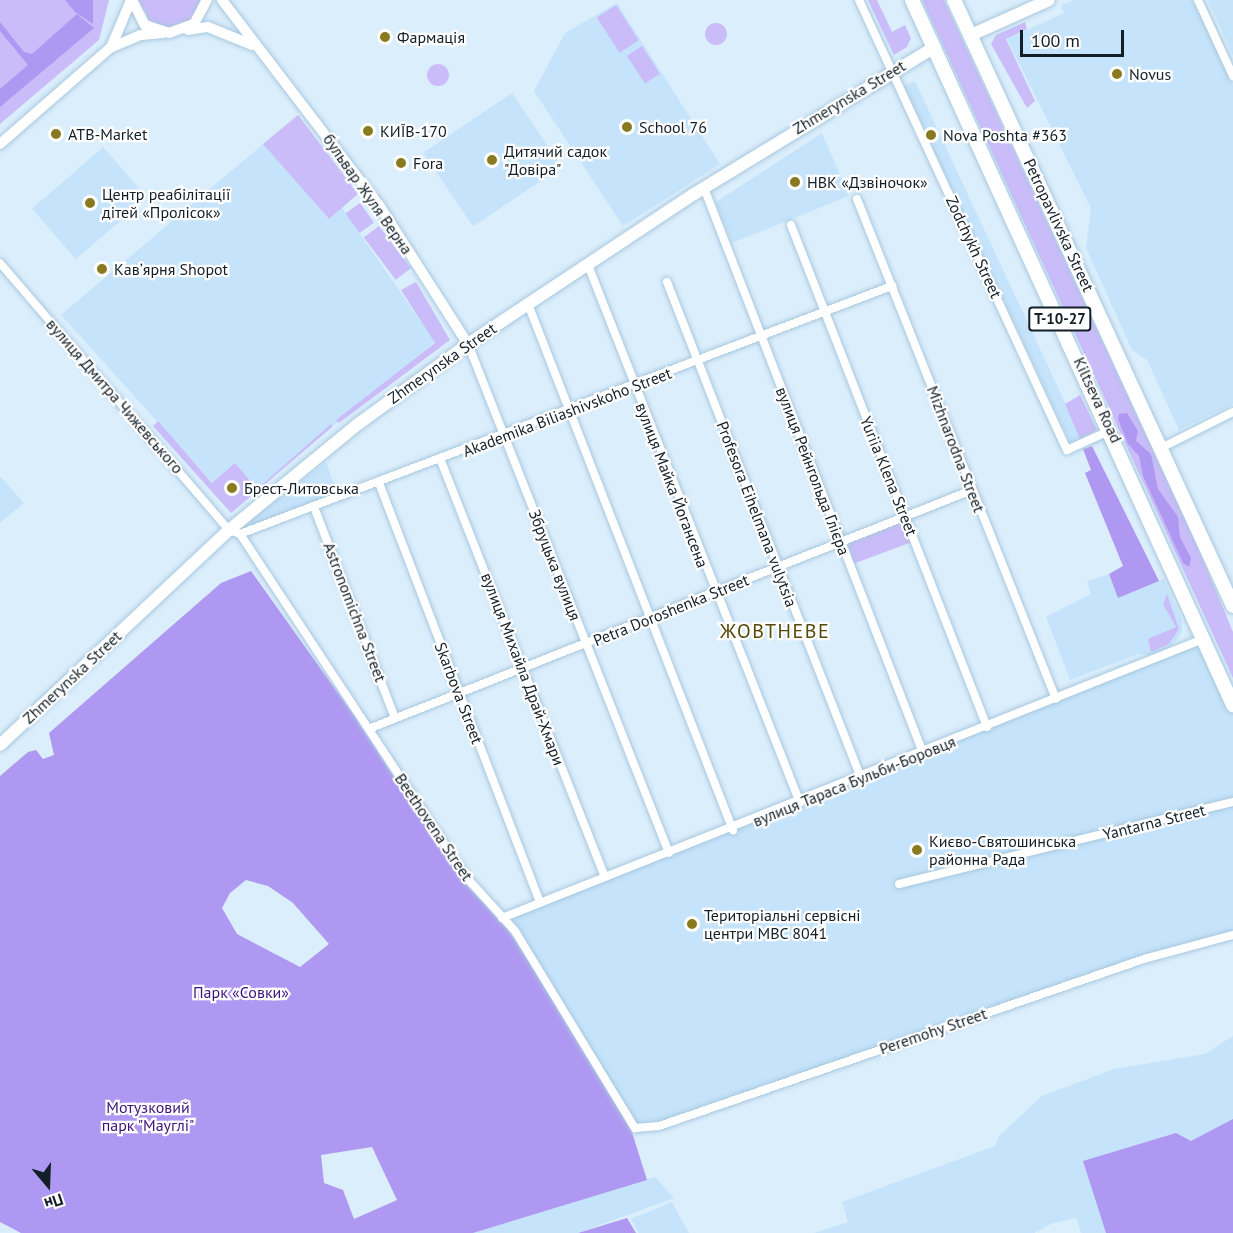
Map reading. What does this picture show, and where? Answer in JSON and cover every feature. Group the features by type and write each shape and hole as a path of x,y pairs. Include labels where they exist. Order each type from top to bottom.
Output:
{"highway":[{"name":"Kiltseva Road","path":"912,0 1112,430 1233,705"},
{"name":"Т-10-27","path":"954,0 971,35"},
{"name":"Petropavlivska Street","path":"971,35 1233,606"}],"main road":[{"path":"971,35 1049,0"},
{"name":"Zhmerynska Street","path":"0,745 342,435 468,344 704,188 891,70 934,47"}],"street":[{"path":"131,0 145,25 163,33"},
{"path":"0,144 110,48 131,0"},
{"path":"182,31 201,16 207,0"},
{"name":"бульвар Жуля Верна","path":"222,0 379,205 468,344"},
{"name":"Zodchykh Street","path":"859,0 1067,450 1112,430"},
{"path":"1198,0 1233,76"},
{"name":"бульвар Жуля Верна","path":"110,48 141,34 216,29 260,51"},
{"name":"вулиця Рейнгольда Глієра","path":"704,188 923,753"},
{"name":"Mizhnarodna Street","path":"857,199 1056,699"},
{"name":"Yuriia Klena Street","path":"791,225 987,727"},
{"name":"вулиця Дмитра Чижевського","path":"0,263 235,532"},
{"name":"вулиця Майка Йогансена","path":"588,265 714,593 800,803"},
{"name":"Profesora Eihelmana vulytsia","path":"667,282 861,778"},
{"name":"Akademika Biliashivskoho Street","path":"235,532 315,507 441,461 891,286"},
{"path":"528,304 733,830"},
{"name":"Збруцька вулиця","path":"468,344 669,853"},
{"path":"1161,448 1233,412"},
{"name":"вулиця Михайла Драй-Хмари","path":"441,461 604,877"},
{"name":"Skarbova Street","path":"379,483 540,902"},
{"name":"Petra Doroshenka Street","path":"370,728 972,490"},
{"name":"Astronomichna Street","path":"315,507 395,718"},
{"name":"Beethovena Street","path":"235,532 370,728 466,877 515,931 635,1128"},
{"name":"вулиця Тараса Бульби-Боровця","path":"502,918 604,877 733,830 1203,639"},
{"name":"Yantarna Street","path":"899,884 1233,801"},
{"name":"Peremohy Street","path":"635,1128 659,1126 1147,958 1233,935"}],"shaded area":[{"path":"0,0 109,0 99,40 0,124"},
{"path":"138,0 200,0 200,3 190,21 171,29 152,24"},
{"path":"868,0 877,0 892,32 905,25 911,38 907,47 894,55"},
{"path":"922,0 944,0 1196,543 1233,632 1233,678"},
{"path":"1074,0 1192,0 1233,84 1233,404 1179,430 1147,360 1132,350 1086,248 1091,208 1007,39 1064,13 1061,5"},
{"path":"1208,0 1233,0 1233,56 1220,26"},
{"name":"School 76","path":"617,3 720,164 623,226 534,91 565,33"},
{"path":"616,5 639,40 620,53 597,18"},
{"path":"1025,22 1027,29 1006,39 1035,101 1027,108 991,44 996,35"},
{"path":"716,23 724,26 727,34 724,42 716,45 708,42 705,34 708,26"},
{"path":"642,46 660,74 645,83 627,56"},
{"path":"438,64 446,67 449,75 446,83 438,86 430,83 427,75 430,67"},
{"path":"915,81 1082,438 1071,443 904,86"},
{"name":"Дитячий садок \"Довіра\"","path":"512,93 562,167 473,227 423,153"},
{"path":"298,115 358,194 329,219 263,144"},
{"name":"НВК «Дзвіночок»","path":"822,133 849,196 732,243 716,202"},
{"path":"263,144 329,219 342,208 435,342 257,489 213,483 61,315"},
{"name":"Центр реабілітації дітей «Пролісок»","path":"103,147 147,198 76,259 32,209"},
{"path":"360,203 374,222 360,233 345,214"},
{"path":"379,226 411,268 396,280 364,237"},
{"path":"416,282 450,340 339,423 336,420 435,343 401,290"},
{"path":"1080,395 1097,430 1080,439 1065,404"},
{"path":"158,421 212,483 235,463 257,489 331,424 332,427 231,513 153,426"},
{"path":"326,462 338,495 252,527 250,521"},
{"path":"0,476 24,503 0,523"},
{"path":"900,521 912,542 853,564 848,543"},
{"path":"1109,574 1118,598 1164,579 1182,620 1182,632 1172,646 1155,656 1138,654 1070,680 1046,617 1091,594 1087,581"},
{"path":"1167,594 1179,629 1169,644 1151,652 1148,639 1176,627 1163,604"},
{"path":"1203,639 1233,705 1233,935 1147,958 659,1126 635,1128 502,918"},
{"path":"1233,1036 1233,1130 1110,1233 1081,1233 1076,1218 1053,1223 1034,1233 814,1233 848,1222 842,1202 995,1146 999,1136 1042,1096 1114,1069 1205,1054"},
{"path":"655,1177 674,1198 578,1233 473,1233"},
{"path":"672,1202 689,1233 639,1233 631,1219"}],"green space":[{"path":"65,0 93,0 93,24 75,12"},
{"path":"77,14 94,28 0,107 0,89 28,65 0,31 0,22 24,52 32,54"},
{"path":"1127,413 1138,431 1136,441 1151,454 1158,489 1178,517 1180,537 1191,558 1189,567 1183,563 1143,476 1139,456 1128,444 1118,419 1119,414"},
{"path":"1092,446 1159,581 1118,598 1109,574 1123,566 1085,473 1091,470 1083,449"},
{"name":"Парк «Совки»","path":"251,571 353,714 459,877 506,927 631,1129 647,1180 473,1233 21,1233 0,1222 0,776 28,752 36,750 43,759 54,755 49,733 221,583","holes":["246,880 268,886 293,903 329,944 300,967 237,934 222,908 230,893","372,1147 397,1200 354,1219 343,1190 324,1183 321,1155"]},
{"path":"1233,1119 1233,1233 1106,1233 1083,1161 1176,1133 1191,1141"},
{"path":"627,1218 636,1233 578,1233"}],"place":[{"name":"Фармація","path":"385,37"},
{"name":"Novus","path":"1117,74"},
{"name":"School 76","path":"627,127"},
{"name":"КИЇВ-170","path":"368,131"},
{"name":"ATB-Market","path":"56,134"},
{"name":"Nova Poshta #363","path":"931,135"},
{"name":"Дитячий садок \"Довіра\"","path":"492,160"},
{"name":"Fora","path":"401,163"},
{"name":"НВК «Дзвіночок»","path":"795,182"},
{"name":"Центр реабілітації дітей «Пролісок»","path":"90,203"},
{"name":"Кавʼярня Shopot","path":"102,269"},
{"name":"Брест-Литовська","path":"232,488"},
{"name":"Києво-Святошинська районна Рада","path":"917,850"},
{"name":"Територіальні сервісні центри МВС 8041","path":"692,924"}],"district":[{"name":"ЖОВТНЕВЕ","path":"775,631"}],"park label":[{"name":"Мотузковий парк \"Мауглі\"","path":"148,1116"}]}
